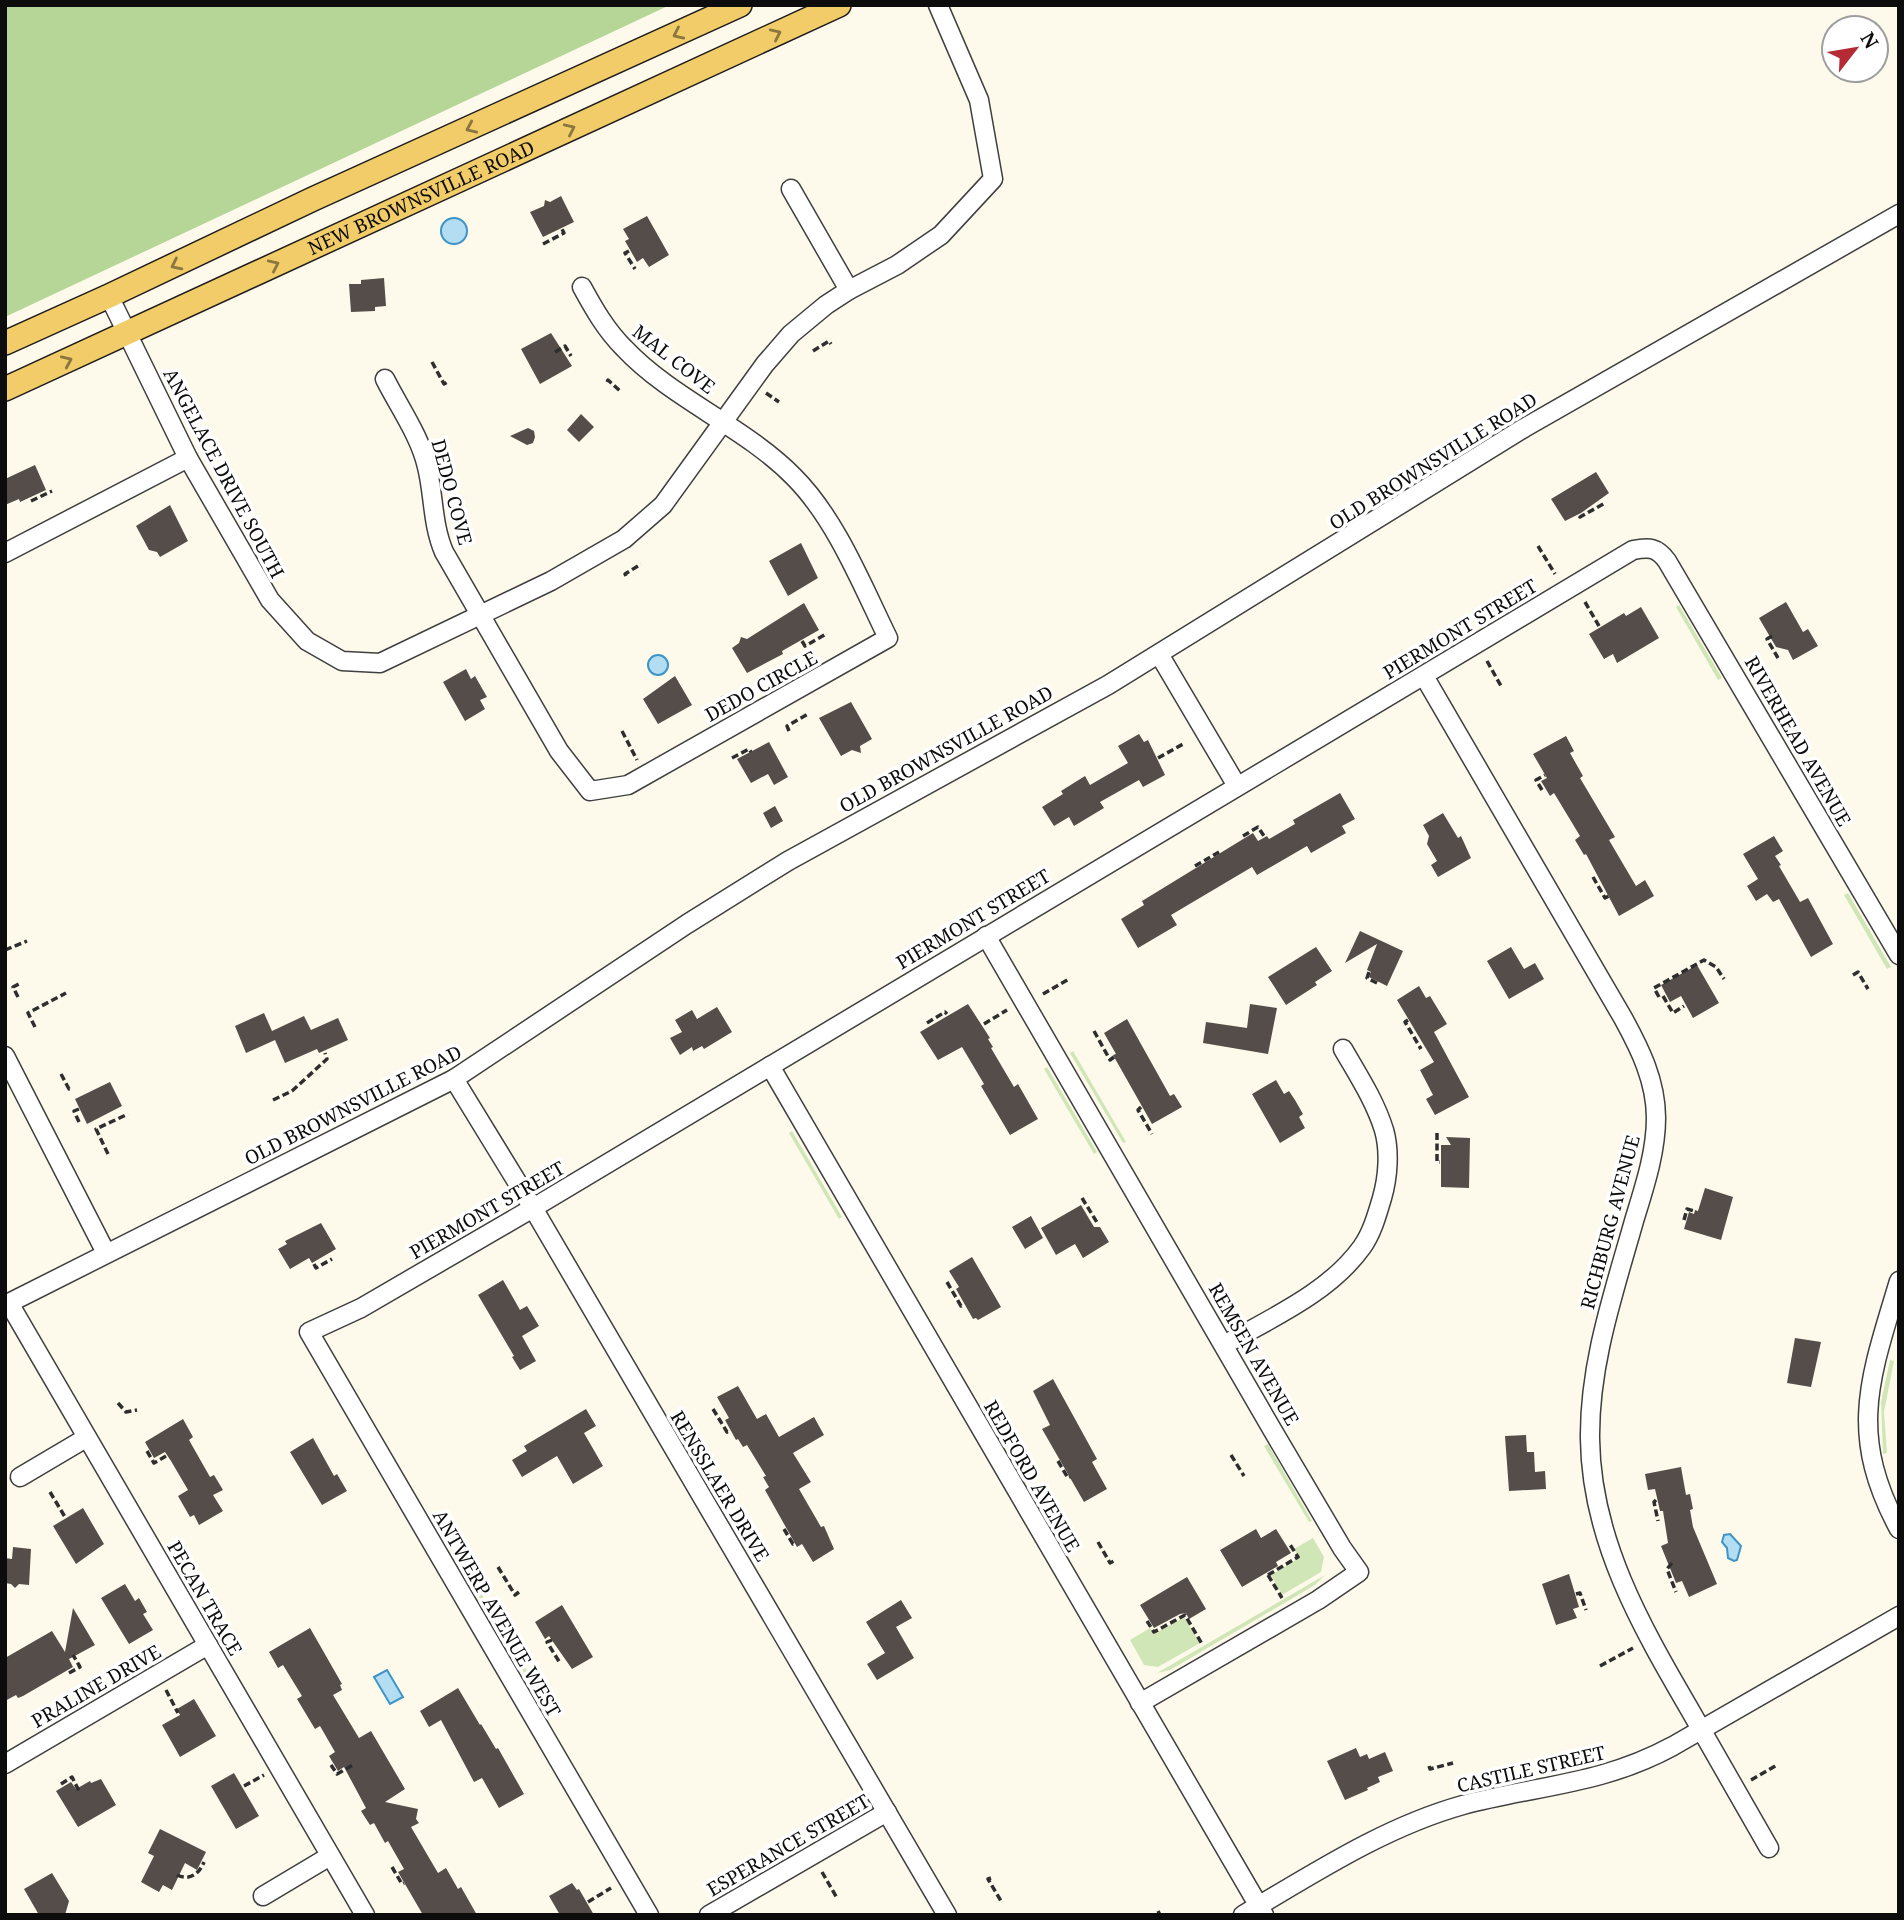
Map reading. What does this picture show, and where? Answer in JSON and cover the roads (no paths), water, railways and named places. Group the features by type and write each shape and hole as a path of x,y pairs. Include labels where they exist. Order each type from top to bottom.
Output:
{"main road":[{"path":"5,343 313,199 740,5"},
{"name":"NEW BROWNSVILLE ROAD","path":"5,389 839,5"}],"street":[{"name":"ANGELACE DRIVE SOUTH","path":"110,296 188,458 270,600 307,641 342,661 380,663 551,581 624,539 663,505 762,368 786,340 817,312 849,290 897,265 941,235 993,179 979,100 937,5"},
{"path":"791,189 849,290"},
{"name":"OLD BROWNSVILLE ROAD","path":"7,1304 454,1079 642,953 788,861 1159,654 1524,428 1899,214"},
{"name":"MAL COVE","path":"582,287 601,320 624,349 639,363 724,424"},
{"name":"DEDO COVE","path":"384,379 423,452 441,545 480,615"},
{"name":"DEDO CIRCLE","path":"480,615 559,751 590,791 628,785 888,638 851,563 813,498 794,476 763,450 724,424"},
{"path":"5,553 188,458"},
{"name":"PIERMONT STREET","path":"309,1332 361,1308 533,1208 1633,550 1659,550"},
{"name":"RIVERHEAD AVENUE","path":"1659,550 1687,592 1899,955"},
{"path":"1159,654 1237,786"},
{"name":"RICHBURG AVENUE","path":"1423,676 1636,1041 1653,1088 1657,1118 1653,1152 1605,1324 1597,1363 1590,1439 1592,1468 1608,1544 1642,1626 1769,1848"},
{"name":"REMSEN AVENUE","path":"986,936 1342,1548 1359,1572 1318,1600 1140,1703"},
{"path":"1224,1345 1308,1297 1340,1272 1363,1246 1377,1217 1386,1179 1384,1131 1370,1095 1343,1049"},
{"path":"6,1061 106,1253"},
{"name":"REDFORD AVENUE","path":"769,1066 1140,1703 1255,1912"},
{"name":"RENSSLAER DRIVE","path":"454,1079 533,1208 947,1915"},
{"path":"1899,1281 1874,1366 1867,1423 1874,1475 1899,1530"},
{"name":"PECAN TRACE","path":"7,1304 365,1915"},
{"name":"ANTWERP AVENUE WEST","path":"309,1332 649,1915"},
{"path":"20,1477 86,1438"},
{"name":"CASTILE STREET","path":"1255,1912 1376,1839 1408,1825 1464,1805 1604,1776 1645,1760 1899,1616"},
{"name":"PRALINE DRIVE","path":"5,1764 208,1645"},
{"name":"ESPERANCE STREET","path":"709,1915 887,1812"},
{"path":"263,1896 330,1856"}],"water":[{"path":"454,218 463,222 467,231 463,240 454,244 445,240 441,231 445,222"},
{"path":"654,655 662,655 668,665 662,675 654,675 648,669 648,661"},
{"path":"1730,1534 1741,1546 1737,1560 1734,1561 1728,1558 1727,1548 1722,1542 1724,1535"},
{"path":"387,1670 403,1697 390,1704 374,1677"}]}
